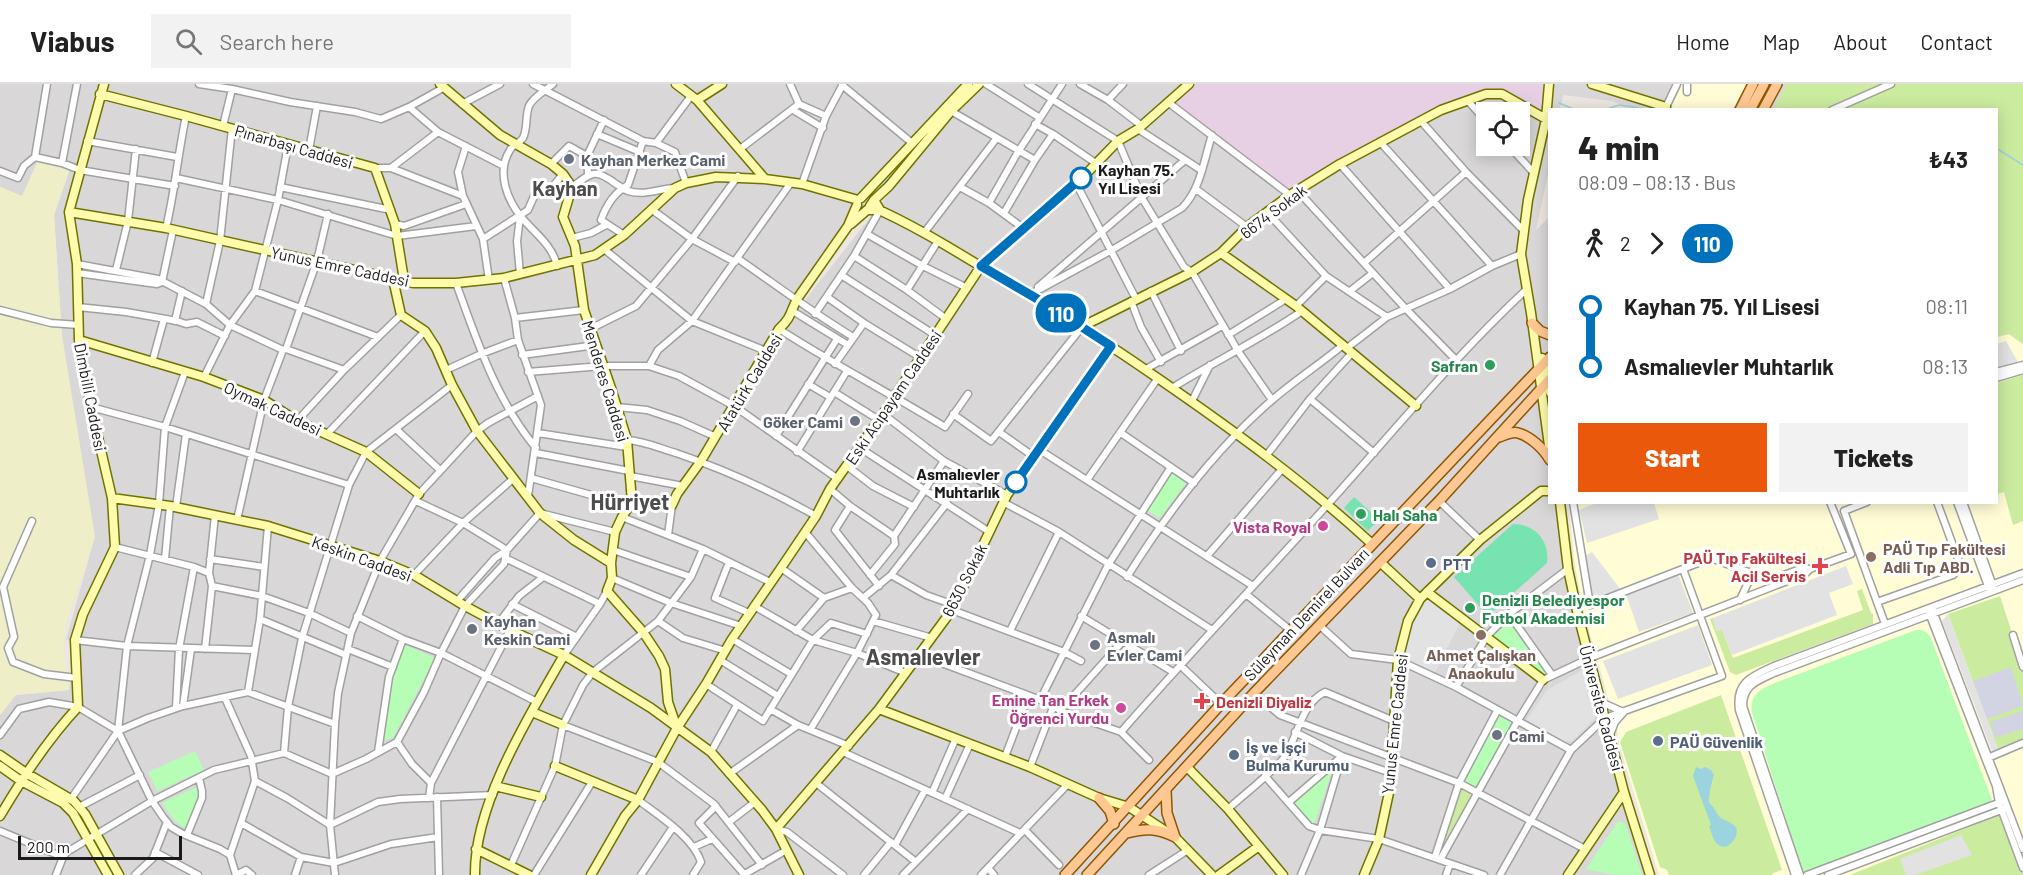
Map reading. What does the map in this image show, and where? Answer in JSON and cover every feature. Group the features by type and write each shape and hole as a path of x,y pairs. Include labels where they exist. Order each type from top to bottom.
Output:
{"main road":[{"path":"1741,108 1753,84"},
{"path":"1751,108 1764,84"},
{"path":"1764,108 1777,84"},
{"path":"1532,323 1540,331 1548,334"},
{"name":"Süleyman Demirel Bulvarı","path":"1065,875 1114,824 1221,704 1542,362"},
{"name":"Süleyman Demirel Bulvarı","path":"1090,874 1254,693 1547,385"},
{"path":"1492,442 1507,434 1518,433 1541,449 1548,458"},
{"path":"1166,790 1167,813 1175,837"},
{"path":"1099,798 1110,811 1114,824"},
{"path":"1127,833 1140,830 1161,830 1175,837"}],"street":[{"path":"0,171 18,178 24,166 35,157 47,84"},
{"path":"62,163 78,84"},
{"name":"Dimbilli Caddesi","path":"78,707 75,640 84,614 115,547 112,498 91,407 79,340 77,268 69,212 104,84"},
{"path":"199,84 237,88 381,119 409,107 441,86 500,135 551,164 563,174 572,187 588,174 596,172 606,176 627,191 651,194 661,189 675,188"},
{"path":"462,104 500,84"},
{"path":"533,84 643,141 656,143 675,152 686,183"},
{"path":"553,84 529,105 525,134 522,141 510,149 503,177 508,196 520,216 555,255 557,266"},
{"path":"676,84 694,98 765,179"},
{"path":"656,143 694,98 722,84"},
{"path":"790,84 799,104 826,116"},
{"path":"848,226 858,201 968,84"},
{"path":"848,226 890,186 951,111 978,84"},
{"path":"986,84 1097,164"},
{"path":"1028,84 1118,141 1143,198 1157,223 1184,267 1192,273 1227,335 1272,400"},
{"path":"989,202 1062,84"},
{"path":"1080,84 1108,100 1140,127 1201,170"},
{"path":"1108,100 1123,84"},
{"name":"Eski Acıpayam Caddesi","path":"591,875 625,816 638,800 677,723 816,516 830,489 921,358 965,287 981,266 1097,164 1118,141 1140,127 1189,84"},
{"path":"1548,408 1547,385 1532,323 1521,254 1549,84"},
{"path":"1592,84 1666,107 1677,84"},
{"path":"1687,84 1687,92"},
{"path":"1837,108 1891,84"},
{"path":"802,184 826,116 843,85 912,143"},
{"path":"206,304 220,241 228,127 237,88"},
{"name":"Pınarbaşı Caddesi","path":"100,94 375,168 395,224 404,280"},
{"name":"6674 Sokak","path":"1082,327 1151,291 1192,273 1221,254 1247,227 1294,193 1340,164 1441,110 1486,94 1502,94 1545,119"},
{"path":"1468,101 1476,110"},
{"path":"1169,103 1294,193 1456,360"},
{"path":"740,149 799,104"},
{"path":"309,150 317,106"},
{"path":"409,107 438,132 504,166"},
{"path":"793,110 823,128"},
{"path":"951,111 1035,160"},
{"path":"162,282 176,186 177,157 186,116"},
{"path":"588,174 587,156 604,120"},
{"path":"1421,121 1466,172 1524,231"},
{"path":"391,168 438,132"},
{"path":"597,134 640,152"},
{"path":"1004,213 1053,134"},
{"path":"1029,295 1112,250 1182,208 1191,199 1196,189 1212,135"},
{"path":"924,233 996,139"},
{"path":"87,141 177,157"},
{"path":"624,235 601,220 606,207 622,188 628,185 643,141"},
{"path":"1381,143 1492,266"},
{"path":"204,377 230,326 255,291 278,200 288,145"},
{"path":"466,146 458,172 463,196 483,239 489,280"},
{"path":"551,164 569,146 587,156"},
{"path":"116,270 128,221 136,149"},
{"path":"1518,156 1533,172"},
{"path":"35,157 80,170 176,186"},
{"path":"1029,295 1185,160"},
{"path":"1340,164 1450,289"},
{"path":"375,168 391,168 463,196"},
{"path":"1364,263 1466,172"},
{"path":"483,239 528,210 535,194 554,185 563,174"},
{"name":"Yunus Emre Caddesi","path":"69,212 170,229 413,283 456,283 504,278 595,255 624,235 675,188 686,183 716,177 765,179 802,184 858,201 861,210 870,205"},
{"path":"590,329 636,306 693,239 738,177"},
{"path":"176,178 278,200 397,236 476,226"},
{"path":"1076,183 1112,250 1133,300 1141,327 1161,362"},
{"path":"649,366 658,351 692,321 790,184"},
{"path":"280,187 391,210"},
{"name":"Menderes Caddesi","path":"572,187 566,201 563,218 575,246 584,310 627,443 630,505"},
{"path":"960,187 989,202 1023,228"},
{"path":"1196,189 1247,227"},
{"path":"395,224 404,226 466,204"},
{"path":"870,205 981,266 1146,369 1266,456 1328,505 1372,544"},
{"path":"651,209 693,239 736,260 853,338"},
{"path":"815,314 854,256 880,210"},
{"path":"1267,212 1326,276 1387,317"},
{"path":"237,520 264,400 285,350 317,261 328,214"},
{"path":"520,216 517,241 520,274"},
{"path":"572,238 591,233 606,225"},
{"name":"Atatürk Caddesi","path":"672,505 716,437 779,329 790,319 791,310 797,299 848,226"},
{"path":"867,234 965,287"},
{"path":"908,290 938,241"},
{"path":"604,249 651,290 692,321 766,351"},
{"path":"1221,254 1299,309 1416,406"},
{"path":"1127,577 1160,527 1194,483 1237,434 1272,400 1348,348 1387,317 1521,254"},
{"path":"854,256 908,290 945,318"},
{"path":"77,268 157,284 162,282"},
{"path":"77,268 116,270 162,282 206,304 230,326 285,350 344,370"},
{"path":"1350,291 1373,273"},
{"path":"841,275 935,335"},
{"path":"1172,388 1210,364 1271,333 1299,309 1326,276"},
{"path":"504,278 522,355 541,405 528,496"},
{"path":"393,279 400,315 425,331 436,348 477,431 540,513 574,540 611,563"},
{"path":"456,283 481,354 509,412 536,451 683,486"},
{"path":"1121,732 1488,325 1527,289"},
{"path":"175,321 182,291"},
{"path":"255,291 378,337"},
{"path":"1151,291 1181,351"},
{"path":"827,297 921,358"},
{"path":"1227,335 1286,299"},
{"path":"78,307 126,312 186,324 197,322 225,336"},
{"path":"0,310 51,323 79,325"},
{"path":"515,318 584,310"},
{"path":"791,310 848,345"},
{"path":"297,421 344,370 400,315"},
{"path":"152,363 164,319"},
{"path":"835,364 864,323"},
{"path":"1146,369 1222,326"},
{"path":"953,414 991,441 1082,327"},
{"path":"779,329 824,358 895,396 945,427 968,394"},
{"path":"327,434 425,331"},
{"path":"776,436 837,339"},
{"name":"Oymak Caddesi","path":"79,340 204,377 264,400 297,421 366,452 418,497"},
{"path":"446,370 518,340"},
{"path":"522,355 596,345"},
{"name":"6630 Sokak","path":"776,829 879,709 953,608 1005,498 1111,346"},
{"path":"1266,456 1348,348"},
{"path":"1192,401 1210,364"},
{"path":"1998,371 2023,365"},
{"path":"528,372 602,366 649,366 679,376 734,406 838,479"},
{"path":"1998,377 2023,370"},
{"path":"797,452 847,371"},
{"path":"71,799 118,731 127,646 150,555 159,504 165,427 185,372"},
{"path":"1087,480 1158,378"},
{"path":"808,384 881,417 944,461 1212,630"},
{"path":"284,753 288,707 302,638 349,485 366,452 453,385"},
{"path":"335,875 330,825 338,693 351,633 380,561 418,497 477,431 538,396"},
{"path":"1310,399 1374,453"},
{"path":"91,407 165,427 349,485"},
{"path":"617,407 647,410 716,437"},
{"path":"396,429 440,470"},
{"path":"999,432 1087,480 1140,516 1253,586"},
{"path":"538,433 627,443 641,441 701,461 770,490 816,516"},
{"path":"1120,433 1194,483"},
{"path":"165,558 186,435"},
{"path":"860,448 988,531"},
{"path":"870,575 895,544 894,536 944,461"},
{"path":"847,466 873,486 914,507"},
{"path":"1040,700 1108,565 1172,467"},
{"path":"1207,556 1282,469"},
{"path":"414,575 463,523 514,478"},
{"path":"531,478 630,505 672,505 668,535"},
{"path":"830,489 850,506 894,536"},
{"name":"Yunus Emre Caddesi","path":"1364,875 1379,839 1391,773 1398,660 1408,621 1424,596 1480,540 1541,491 1548,491"},
{"path":"418,497 507,550"},
{"name":"Keskin Caddesi","path":"112,498 159,504 268,526 380,561 414,575 498,624 564,655 677,723 711,752 776,829 799,875"},
{"path":"1439,501 1480,540"},
{"path":"863,598 891,575 947,503"},
{"name":"Üniversite Caddesi","path":"1560,504 1568,569 1624,792 1650,875"},
{"path":"1573,504 1590,605 1711,558 1770,580 1803,568 1810,569"},
{"path":"1438,858 1543,680 1590,658 1701,616 1851,554 1831,504"},
{"path":"1862,504 1844,511 1885,624"},
{"path":"1877,602 1953,575 1958,569 1958,559 1938,504"},
{"path":"1958,504 1991,588"},
{"path":"1964,504 1991,588"},
{"path":"476,875 477,840 494,791 511,751 537,702 564,655 607,591 612,578 611,563 615,532 630,505"},
{"path":"850,506 835,530 879,586"},
{"path":"540,513 615,532"},
{"path":"56,875 67,852 152,801 214,770 284,753 332,774 397,742 424,692 461,604 495,558 507,550 540,513"},
{"path":"205,649 212,586 209,573 215,515"},
{"path":"622,517 703,549 770,582"},
{"path":"32,521 3,587 14,637 8,648 13,662 44,674 77,678"},
{"path":"248,692 260,619 268,526"},
{"path":"805,532 876,615 857,653 810,730"},
{"path":"1010,631 1059,532"},
{"path":"115,547 165,558 209,573"},
{"path":"511,865 555,766 563,725 583,685 593,672 658,621 691,577 703,549"},
{"path":"461,604 504,564 507,550"},
{"path":"613,550 691,577"},
{"path":"505,558 542,578 600,604"},
{"path":"210,559 264,567"},
{"path":"729,562 715,598 752,609 813,640 857,653 906,673"},
{"path":"1380,562 1424,596 1487,636 1543,680"},
{"path":"179,707 179,649 194,567"},
{"path":"781,568 824,598"},
{"path":"1456,687 1487,636 1509,614 1568,569"},
{"path":"1500,875 1570,750 1605,718 1722,676 1683,569"},
{"path":"1800,875 1743,706 1743,697 1747,689 1754,682 1774,673 1991,588 2023,573"},
{"path":"1740,600 1752,574"},
{"path":"891,575 953,608 1064,652 1081,661"},
{"path":"498,624 519,596 542,578"},
{"path":"612,578 672,603 741,626"},
{"path":"1991,588 2023,580"},
{"path":"212,586 262,596 309,613 351,633"},
{"path":"796,631 824,598 852,588"},
{"path":"607,591 643,632 659,656 664,669 668,702 677,723"},
{"path":"1246,594 1290,630"},
{"path":"512,604 578,637"},
{"path":"1796,875 1738,710 1738,693 1751,676 1885,624 1931,610"},
{"path":"1931,610 1990,758 2023,868"},
{"path":"1931,610 2002,802"},
{"path":"1509,614 1552,675"},
{"path":"357,616 404,639 441,653 537,702"},
{"path":"1081,616 1173,672"},
{"path":"260,619 302,638 393,667"},
{"path":"658,621 683,638 726,651"},
{"path":"873,621 932,638"},
{"path":"705,684 763,721 813,640 831,623 867,634"},
{"path":"1319,625 1351,654 1398,660 1456,687 1570,750"},
{"path":"429,798 431,783 510,630"},
{"path":"2013,635 2023,667"},
{"path":"378,752 389,676 404,639"},
{"path":"732,639 791,674"},
{"path":"75,640 179,649 254,650"},
{"path":"1060,711 1122,642"},
{"path":"0,645 8,648"},
{"path":"179,707 191,649"},
{"path":"920,655 1054,705 1060,711 1121,732 1149,760"},
{"path":"720,660 778,696"},
{"path":"1180,665 1221,704"},
{"path":"118,731 179,707 248,692 335,724"},
{"path":"1228,810 1286,756 1299,723 1317,696 1325,692 1394,722"},
{"path":"1254,693 1280,715 1459,783 1585,849"},
{"path":"1005,757 1028,696"},
{"path":"225,698 251,756 255,781 231,858 236,875 246,870"},
{"path":"0,735 19,710 49,702 78,707 118,731 152,801 171,827 231,858 252,875"},
{"path":"1601,702 1614,710 1624,712"},
{"path":"711,752 737,705"},
{"path":"1030,766 1054,705"},
{"path":"0,815 56,730 78,707"},
{"path":"770,709 929,792 1023,832 1059,864"},
{"path":"879,709 1030,766 1099,798 1129,807 1175,837 1212,875"},
{"path":"1438,858 1459,783 1497,711"},
{"path":"532,712 658,762 716,806 762,864"},
{"path":"1610,736 1615,722 1624,712"},
{"path":"729,774 798,725"},
{"path":"1295,732 1342,756 1391,773"},
{"path":"864,875 893,844 929,792 956,738"},
{"path":"397,742 412,764 431,783"},
{"path":"1990,758 2023,743"},
{"path":"945,799 969,744"},
{"path":"0,755 24,777 63,803 73,813 108,875"},
{"path":"1288,802 1342,756"},
{"path":"1300,875 1320,830 1342,756"},
{"path":"0,766 71,799 79,807 118,875"},
{"path":"555,766 638,800 673,827 699,853 701,862 692,875"},
{"path":"1187,767 1228,810 1283,875"},
{"path":"79,807 140,775"},
{"path":"1265,776 1309,826 1320,830 1379,839 1484,875"},
{"path":"187,835 202,798 199,778"},
{"path":"255,781 330,825"},
{"path":"534,875 592,782"},
{"path":"816,783 916,862"},
{"path":"981,875 1068,784"},
{"path":"330,825 378,802 494,791 541,797"},
{"path":"1568,875 1624,792"},
{"path":"437,797 439,875"},
{"path":"729,822 755,802"},
{"path":"1807,875 2002,802"},
{"path":"716,806 699,823 743,874 785,851"},
{"path":"903,875 968,809"},
{"path":"2004,809 2023,849"},
{"path":"1828,875 2004,809"},
{"path":"135,875 153,858 167,822"},
{"path":"241,823 301,857 334,862 391,844 438,837"},
{"path":"641,875 673,827"},
{"path":"776,829 787,832 843,875"},
{"path":"0,831 63,858"},
{"path":"694,847 712,839"},
{"path":"1219,875 1258,846"},
{"path":"476,849 529,875"},
{"path":"1149,875 1188,850"},
{"path":"155,852 198,875"},
{"path":"296,875 301,857"},
{"path":"1446,875 1450,864"},
{"path":"988,868 994,875"}],"shaded area":[{"path":"0,84 1789,84 1779,108 1629,108 1612,101 1563,95 1560,108 1548,108 1548,175 1536,230 1548,218 1548,377 1542,385 1548,452 1548,504 1556,504 1583,632 1651,875 0,875 0,715 16,695 69,690 75,641 66,640 94,540 62,336 54,215 71,166 22,196 0,187","holes":["961,102 790,319 797,299 849,226"]},
{"path":"1188,84 1544,84 1542,119 1530,113 1530,102 1508,102 1498,97 1469,99 1290,195 1173,106 1179,93"},
{"path":"1682,84 1747,84 1734,108 1670,108"},
{"path":"2009,334 2023,344 2023,875 1659,875 1619,744 1583,608 1574,560 1569,504 1998,504 1998,337"},
{"path":"2006,341 2018,362 1998,369 1998,344"},
{"path":"1594,504 1654,504 1659,519 1587,543 1579,510"},
{"path":"1592,552 1621,590 1592,601 1582,557"},
{"path":"1846,566 1853,584 1829,593 1837,615 1732,655 1722,630 1717,631 1713,618"},
{"path":"1678,574 1693,613 1639,632 1626,594"},
{"path":"1425,597 1461,621 1434,674 1404,658 1411,626"},
{"path":"1948,614 1999,752 1993,754 1942,621"},
{"path":"1698,625 1712,665 1618,699 1603,661"},
{"path":"2011,667 2023,706 1987,719 1973,681"},
{"path":"1584,669 1595,718 1572,741 1565,742 1526,721 1547,690"},
{"path":"2023,711 2023,729 1995,738 1990,722"},
{"path":"1961,835 1972,855 1915,875 1906,875 1900,859"}],"green space":[{"path":"1787,84 2023,84 2023,344 2009,334 1998,337 1998,108 1774,108"},
{"path":"39,158 71,166 54,215 62,336 95,536 66,623 63,650 69,690 16,695 0,715 0,187 22,196"},
{"path":"2023,375 2023,521 2013,525 2004,492 1998,494 1998,383"},
{"path":"1172,472 1186,483 1160,518 1146,510"},
{"name":"Halı Saha","path":"1354,497 1379,519 1368,531 1344,508"},
{"path":"1513,524 1528,527 1539,535 1546,548 1547,563 1488,616 1454,577"},
{"path":"1862,589 1873,614 1873,624 1736,675 1730,672 1710,619 1713,618 1717,631 1722,629 1733,658 1863,610 1857,591"},
{"path":"2000,596 2023,667 2023,743 1999,752 1948,614"},
{"path":"1509,614 1552,675 1543,680 1487,636"},
{"path":"1916,630 1926,632 1932,641 1992,800 1987,804 1803,873 1752,713 1752,701 1757,693 1777,682"},
{"path":"405,645 435,658 393,738 384,740 393,678"},
{"path":"1721,695 1782,870 1772,875 1669,875 1667,870 1660,867 1620,742 1626,732"},
{"path":"1497,711 1517,722 1477,792 1459,783"},
{"path":"195,751 204,770 157,791 148,772"},
{"path":"1329,770 1332,772 1314,824 1310,823 1292,802"},
{"path":"1459,783 1477,792 1440,860 1435,857"},
{"path":"199,786 200,797 185,829 174,820 162,803"},
{"path":"2001,814 2023,866 2023,875 1850,875"},
{"path":"1621,821 1626,825 1642,875 1615,875 1586,869 1617,823"}],"water":[{"path":"1696,767 1711,770 1714,775 1709,803 1721,818 1736,828 1735,838 1726,847 1716,843 1713,837 1709,826 1711,825 1693,776"}],"waterway":[{"path":"1559,103 1571,108"},
{"path":"1610,108 1619,105 1639,108"},
{"path":"1998,149 2023,165"}],"bus line":[{"name":"110","path":"1016,482 1111,346 981,266 1081,178"}],"place":[{"name":"Kayhan Merkez Cami","path":"569,159"},
{"name":"Kayhan 75. Yıl Lisesi","path":"1081,178"},
{"name":"Safran","path":"1490,365"},
{"name":"Göker Cami","path":"855,421"},
{"name":"Asmalıevler Muhtarlık","path":"1016,482"},
{"name":"Halı Saha","path":"1361,514"},
{"name":"Vista Royal","path":"1323,526"},
{"name":"PAÜ Tıp Fakültesi Adli Tıp ABD.","path":"1871,557"},
{"name":"PTT","path":"1431,563"},
{"name":"PAÜ Tıp Fakültesi Acil Servis","path":"1820,566"},
{"name":"Denizli Belediyespor Futbol Akademisi","path":"1470,608"},
{"name":"Kayhan Keskin Cami","path":"472,629"},
{"name":"Ahmet Çalışkan Anaokulu","path":"1481,635"},
{"name":"Asmalı Evler Cami","path":"1095,645"},
{"name":"Denizli Diyaliz","path":"1202,701"},
{"name":"Emine Tan Erkek Öğrenci Yurdu","path":"1121,708"},
{"name":"Cami","path":"1497,735"},
{"name":"PAÜ Güvenlik","path":"1658,741"},
{"name":"İş ve İşçi Bulma Kurumu","path":"1234,755"}],"district":[{"name":"Kayhan","path":"565,188"},
{"name":"Hürriyet","path":"630,501"},
{"name":"Asmalıevler","path":"923,656"}]}
